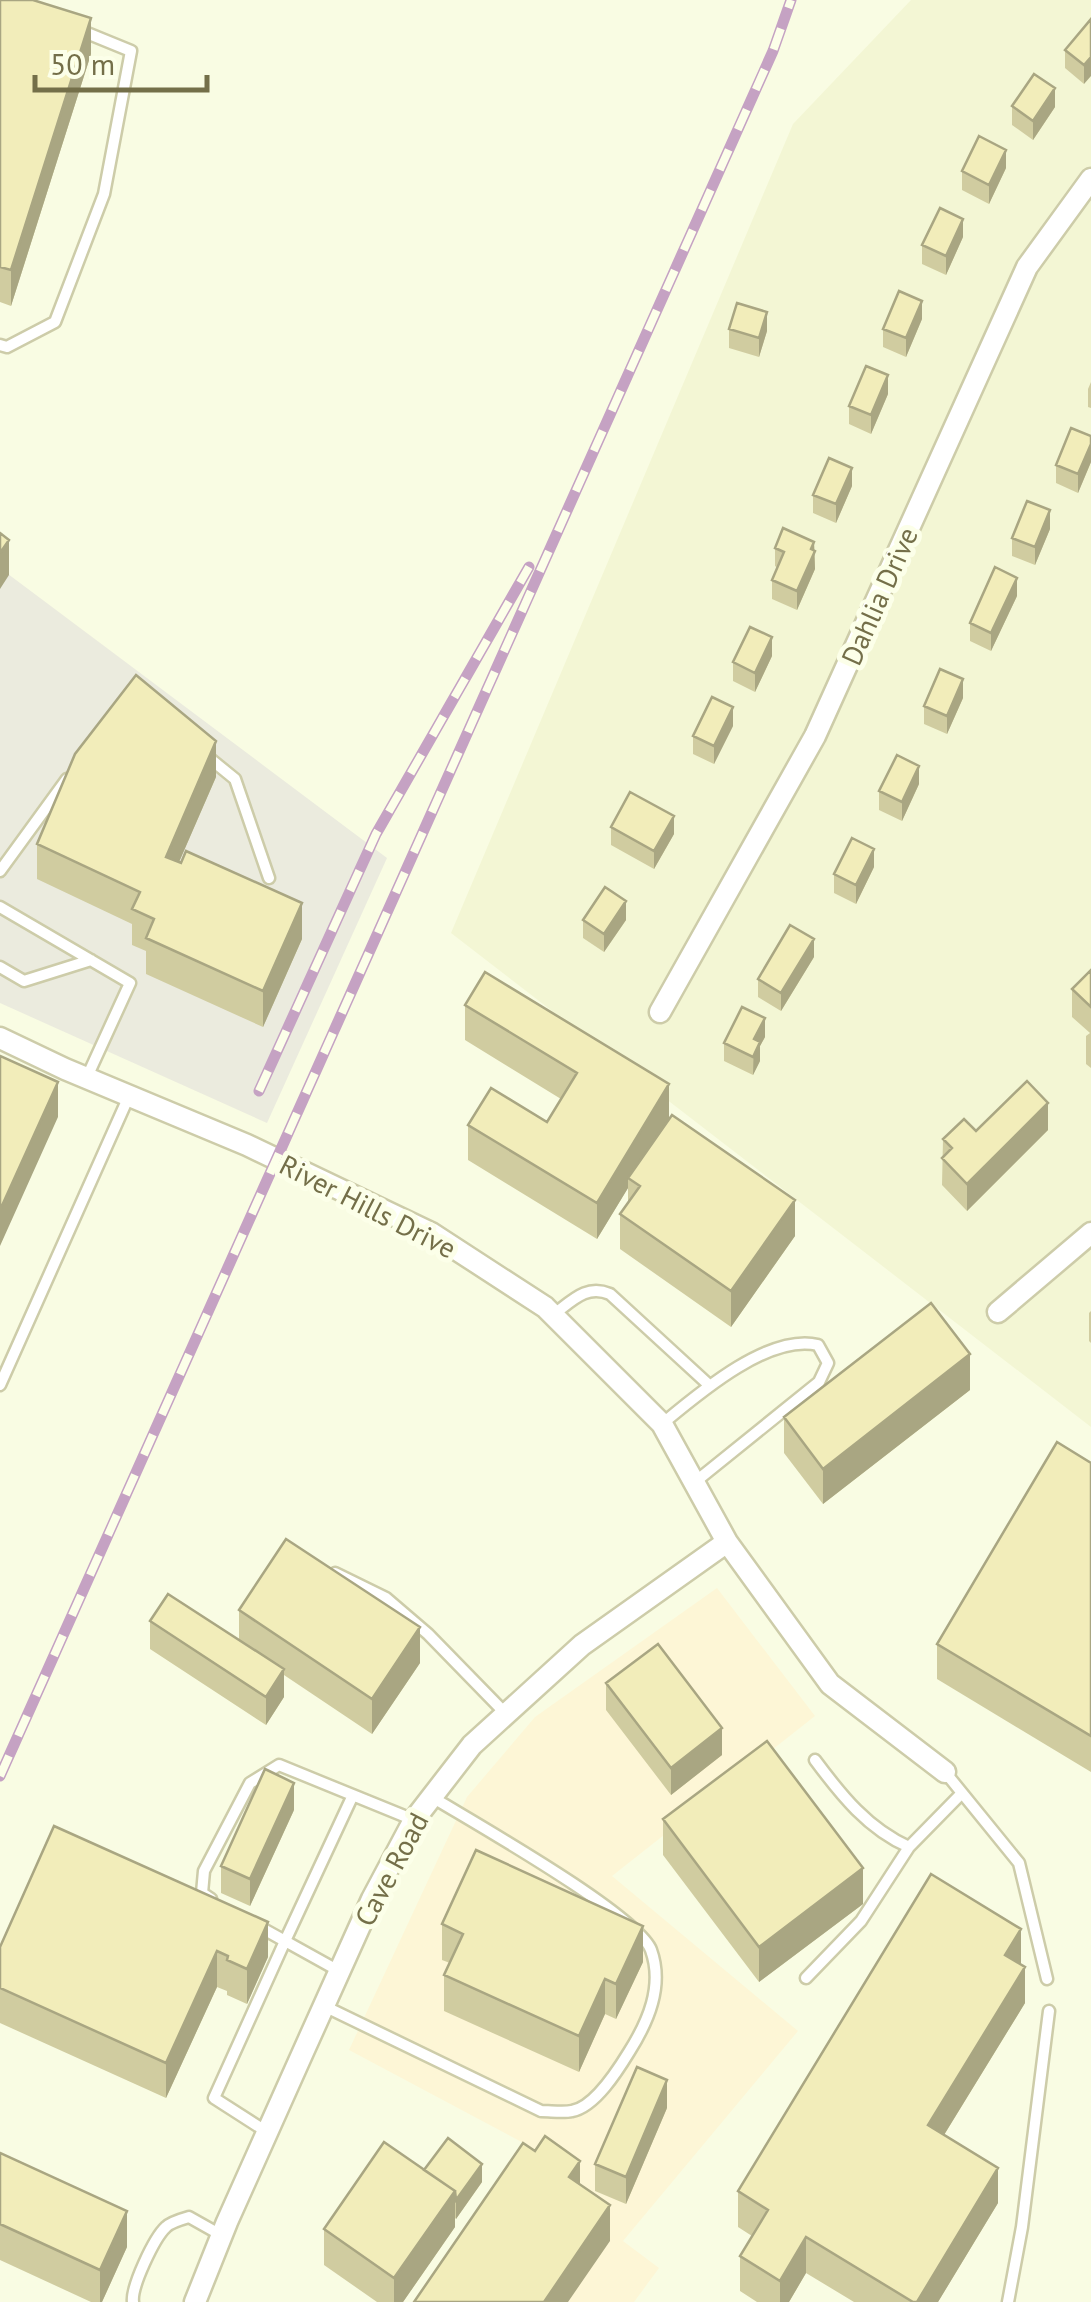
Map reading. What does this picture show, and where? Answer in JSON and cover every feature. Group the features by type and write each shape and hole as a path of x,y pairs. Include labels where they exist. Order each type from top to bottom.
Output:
{"street":[{"name":"Dahlia Drive","path":"660,1012 815,736 1027,268 1091,178"},
{"name":"River Hills Drive","path":"0,1038 246,1145 431,1233 553,1315 662,1424 727,1542 830,1684 945,1772"},
{"path":"998,1312 1091,1233"},
{"name":"Cave Road","path":"195,2302 324,2006 414,1820 472,1744 582,1645 727,1542"}],"lane":[{"path":"0,345 7,347 55,322 104,194 131,51 66,24"},
{"path":"205,754 234,779 268,878"},
{"path":"0,871 76,765"},
{"path":"0,907 130,983 86,1076"},
{"path":"0,968 24,982 90,960"},
{"path":"0,1385 129,1096"},
{"path":"553,1315 587,1290 610,1294 709,1385"},
{"path":"662,1424 709,1385 781,1346 800,1341 818,1345 828,1363 819,1382 694,1482"},
{"path":"324,1568 386,1598 428,1634 506,1714"},
{"path":"815,1760 845,1800 889,1838 909,1848"},
{"path":"218,1903 202,1893 204,1872 250,1783 279,1765 414,1820"},
{"path":"945,1772 1019,1863 1047,1979"},
{"path":"806,1978 861,1921 909,1848 962,1793"},
{"path":"267,2132 214,2098 353,1795"},
{"path":"324,2006 542,2111 576,2111 610,2082 644,2028 655,1994 655,1975 651,1948 641,1937 605,1905 432,1798"},
{"path":"252,1922 340,1971"},
{"path":"1008,2302 1025,2208 1049,2011"},
{"path":"133,2302 139,2275 166,2226 189,2217 222,2235"}],"shaded area":[{"path":"911,0 1091,0 1091,1427 451,933 793,124"},
{"path":"0,568 387,858 267,1123 0,1003"},
{"path":"717,1588 815,1716 612,1876 798,2031 623,2241 659,2268 634,2302 414,2302 529,2146 349,2050 467,1797 535,1717"}],"building":[{"path":"0,0 33,0 91,18 11,270 0,267"},
{"path":"1091,19 1091,57 1084,65 1065,50"},
{"path":"1034,74 1055,88 1033,121 1012,106"},
{"path":"979,136 1006,150 989,185 962,171"},
{"path":"940,208 963,219 946,256 922,245"},
{"path":"899,291 922,301 906,338 883,329"},
{"path":"737,303 767,312 759,338 729,329"},
{"path":"866,366 888,375 871,415 849,406"},
{"path":"1071,428 1091,436 1078,474 1056,465"},
{"path":"829,458 852,468 836,504 813,495"},
{"path":"1027,501 1050,510 1035,547 1012,538"},
{"path":"783,528 814,542 811,549 815,551 797,591 772,580 784,552 775,548"},
{"path":"0,533 9,540 0,553"},
{"path":"995,567 1017,578 991,633 970,623"},
{"path":"750,627 772,637 755,673 733,662"},
{"path":"940,669 963,679 947,716 924,706"},
{"path":"136,675 216,741 166,857 181,863 186,851 302,903 263,991 146,938 154,919 132,909 140,892 37,844 75,754"},
{"path":"712,697 733,707 714,746 693,736"},
{"path":"897,755 919,766 902,802 879,791"},
{"path":"630,792 674,816 654,851 611,827"},
{"path":"852,838 874,849 856,885 834,874"},
{"path":"605,887 626,901 604,934 583,920"},
{"path":"790,925 814,939 781,993 758,979"},
{"path":"1091,970 1091,1007 1072,989"},
{"path":"485,972 669,1084 597,1203 468,1125 491,1088 547,1122 577,1073 465,1005"},
{"path":"742,1007 765,1018 754,1039 760,1042 753,1057 724,1043"},
{"path":"0,1056 58,1082 0,1210"},
{"path":"1027,1081 1048,1103 967,1184 942,1158 952,1148 943,1139 964,1119 976,1131"},
{"path":"672,1115 795,1200 731,1291 620,1214 640,1186 628,1178"},
{"path":"931,1303 970,1354 823,1469 784,1417"},
{"path":"1057,1442 1091,1463 1091,1736 937,1644"},
{"path":"286,1539 420,1627 372,1699 239,1610"},
{"path":"168,1594 284,1669 266,1697 150,1621"},
{"path":"658,1644 722,1728 671,1768 606,1683"},
{"path":"767,1741 863,1868 759,1947 663,1819"},
{"path":"265,1769 294,1783 250,1879 221,1866"},
{"path":"54,1826 268,1922 247,1969 217,1951 166,2063 0,1988 0,1947"},
{"path":"476,1850 643,1926 616,1984 605,1979 579,2036 444,1975 463,1934 442,1924"},
{"path":"931,1874 1021,1929 1005,1955 1025,1967 928,2125 998,2168 917,2302 806,2237 780,2281 740,2256 768,2210 738,2191"},
{"path":"637,2067 667,2080 626,2177 595,2164"},
{"path":"545,2136 580,2161 569,2177 610,2205 544,2302 414,2302 523,2143 535,2151"},
{"path":"448,2138 482,2164 456,2200 455,2191 424,2170"},
{"path":"384,2142 455,2191 394,2278 324,2229"},
{"path":"0,2153 127,2211 100,2270 0,2224"}],"railway":[{"path":"0,1776 773,51 791,0"},
{"path":"259,1091 376,834 529,567"}]}
